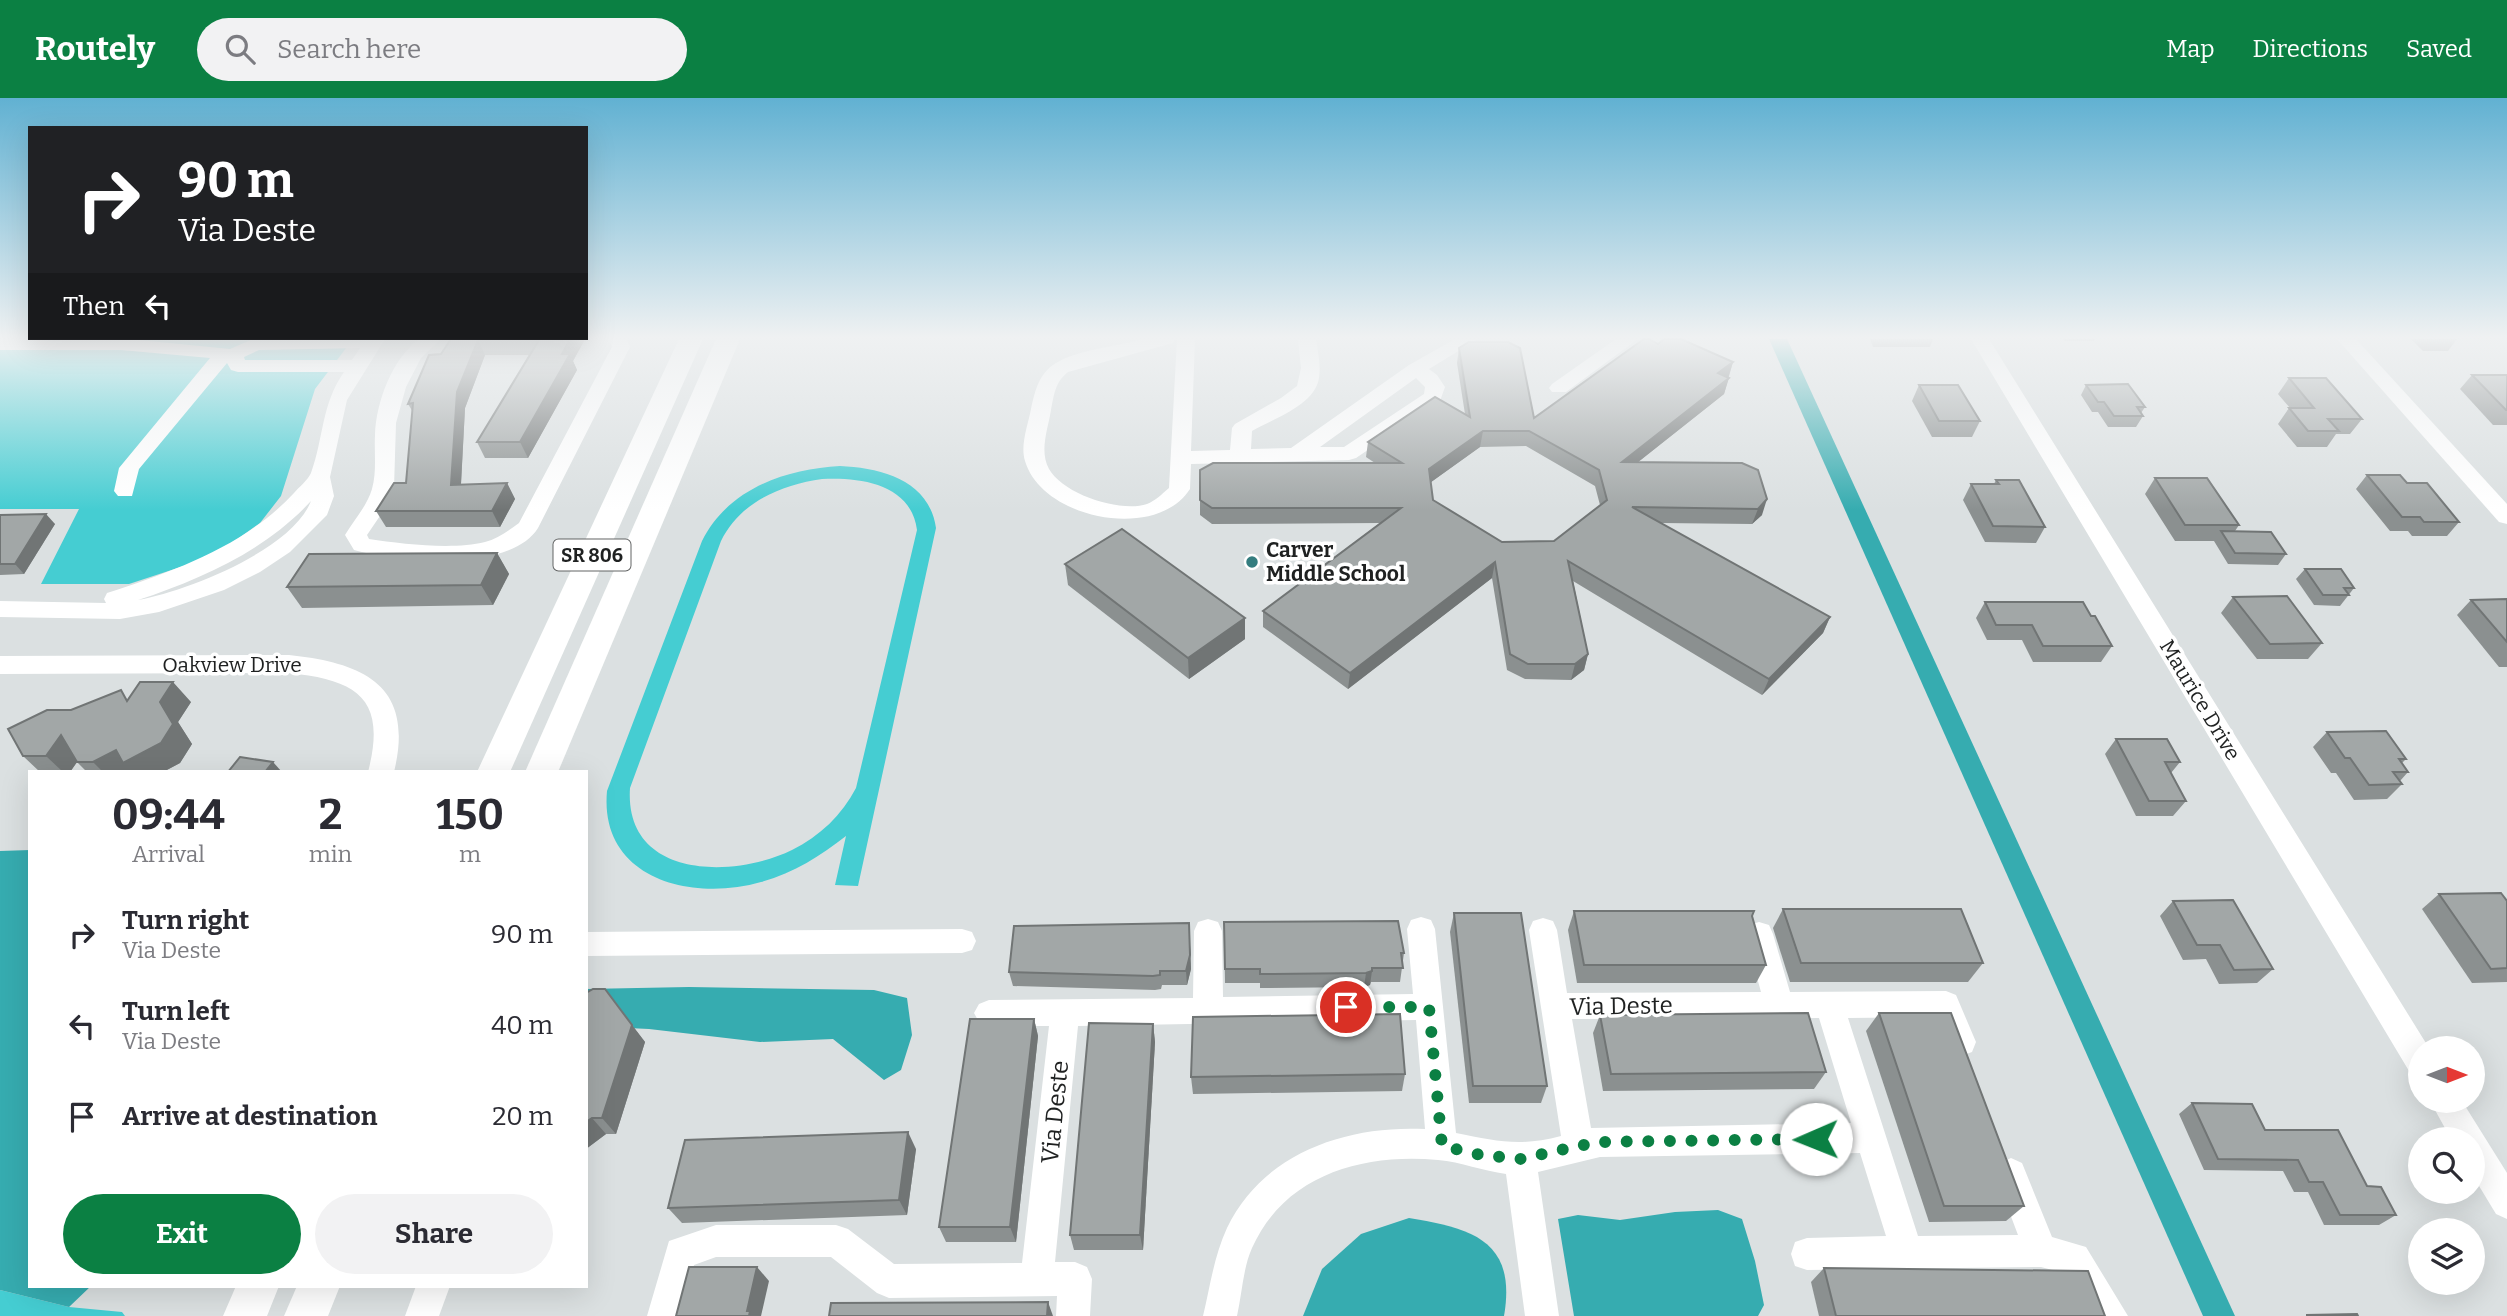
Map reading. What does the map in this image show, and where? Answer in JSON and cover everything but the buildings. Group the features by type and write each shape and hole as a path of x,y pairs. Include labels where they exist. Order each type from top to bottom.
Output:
{"main road":[{"name":"SR 806","path":"495,770 665,396"},
{"name":"SR 806","path":"542,770 703,396"},
{"path":"245,1316 257,1288"},
{"path":"306,1316 317,1288"}],"street":[{"path":"125,491 129,468 192,396"},
{"path":"0,609 120,611 159,604 207,588 251,567 289,542 316,515 323,496 320,477 339,396"},
{"path":"394,396 386,423 384,485 378,503 356,535 362,545 380,551 486,550 512,540 527,528 596,396"},
{"path":"1044,396 1035,460 1045,480 1066,496 1110,512 1127,514 1144,512 1171,499 1178,489 1183,396"},
{"path":"1240,457 1242,428 1297,396"},
{"path":"1294,456 1378,396"},
{"path":"1180,458 1349,453 1433,396"},
{"name":"Maurice Drive","path":"2015,396 2408,1041"},
{"path":"2397,396 2507,517"},
{"name":"Oakview Drive","path":"0,665 289,664 336,671 370,690 384,709 389,732 381,770"},
{"path":"1421,929 1442,1146"},
{"path":"1543,930 1555,1006"},
{"path":"1208,931 1208,1009"},
{"path":"1759,934 1779,1004"},
{"path":"588,944 962,941"},
{"path":"1829,1004 1907,1252"},
{"name":"Via Deste","path":"1578,1146 1555,1006 1946,1004 1971,1069"},
{"path":"989,1013 1429,1007"},
{"name":"Via Deste","path":"1037,1279 1065,1013"},
{"path":"1220,1316 1238,1241 1261,1200 1295,1171 1329,1156 1407,1143 1520,1159 1597,1142 1871,1138"},
{"path":"2001,1147 2041,1251"},
{"path":"1520,1159 1542,1316"},
{"path":"2485,1167 2507,1203"},
{"path":"664,1316 681,1253 716,1241 836,1241 889,1282 1075,1279 1073,1316"},
{"path":"1807,1254 2041,1251 2074,1259 2111,1316"},
{"path":"422,1316 432,1288"}],"shaded area":[{"path":"0,396 313,396 281,496 260,523 214,556 129,584 41,584 79,509 0,509"},
{"path":"856,467 901,480 924,498 932,512 936,528 858,886 835,885 846,836 806,863 761,882 707,889 680,885 655,877 634,864 618,845 608,821 607,791 702,541 713,523 743,495 779,477 819,468","holes":["837,479 868,482 895,493 913,515 917,530 856,788 837,816 821,831 792,850 768,859 713,867 687,864 663,855 644,840 633,818 630,788 721,541 739,516 763,498 807,482"]},
{"path":"28,850 28,1288 89,1288 69,1307 0,1290 0,851"},
{"path":"689,987 874,990 907,998 912,1035 901,1070 884,1080 833,1039 760,1042 649,1029 588,1026 588,989"},
{"path":"1718,1210 1742,1219 1755,1261 1764,1305 1758,1316 1574,1316 1558,1219 1578,1215 1620,1220 1675,1212"},
{"path":"1409,1218 1452,1227 1485,1243 1504,1270 1504,1316 1303,1316 1322,1269 1361,1234"},
{"path":"0,1290 69,1307 122,1312 125,1316 0,1316"}],"waterway":[{"path":"1804,396 2219,1316"}],"place":[{"name":"Carver Middle School","path":"1252,562"}],"route":[{"path":"1346,1007 1429,1007 1442,1146 1481,1155 1520,1159 1597,1142 1816,1139"}]}
